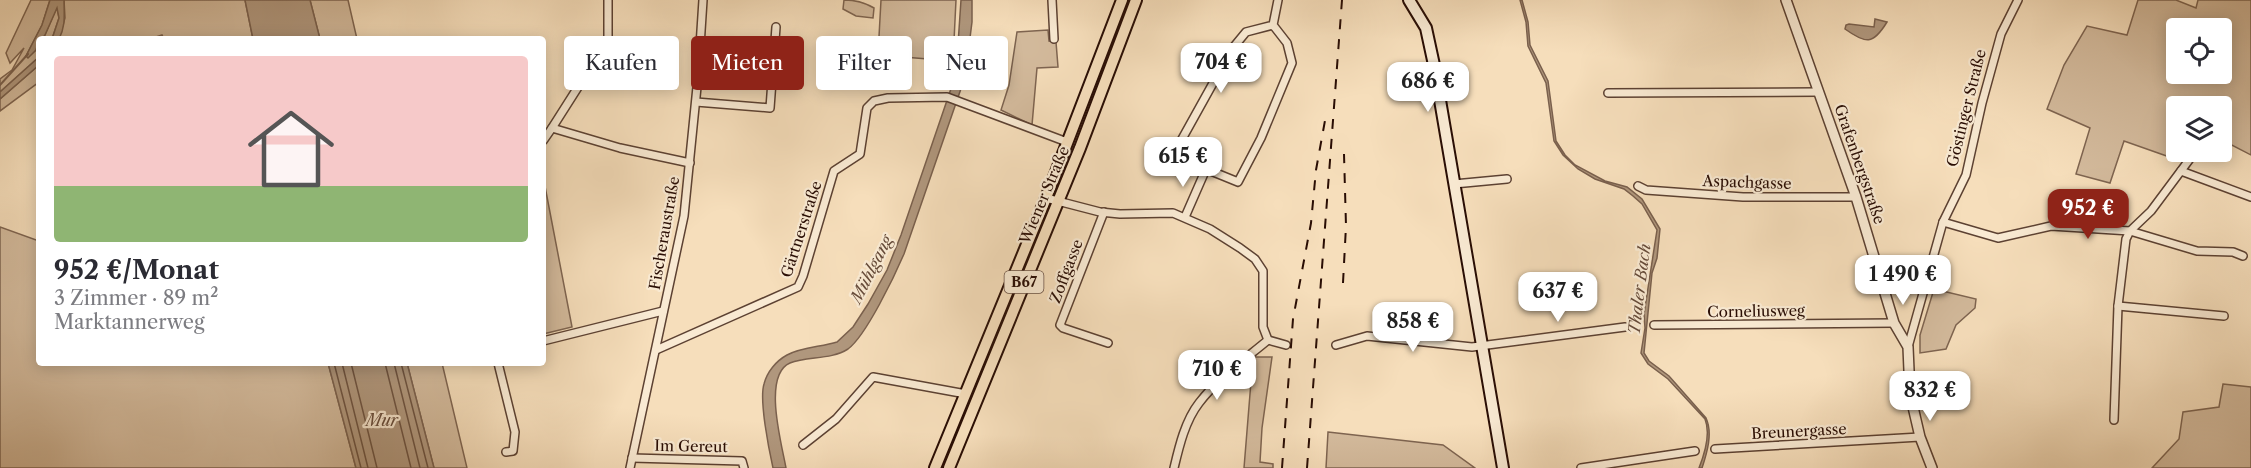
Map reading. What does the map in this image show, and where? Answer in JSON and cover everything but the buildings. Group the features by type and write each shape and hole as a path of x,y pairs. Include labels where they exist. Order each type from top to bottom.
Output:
{"main road":[{"name":"Wiener Straße","path":"935,468 1046,198 1122,0"},
{"name":"Wiener Straße","path":"949,468 1121,45 1136,0"},
{"path":"1409,0 1426,28 1434,65 1503,468"}],"street":[{"path":"546,137 608,40 608,0"},
{"name":"Fischeraustraße","path":"630,468 684,216 696,102 703,0"},
{"path":"1052,0 1054,39"},
{"path":"1273,25 1246,32 1232,49 1177,148 1206,169 1238,182 1261,138 1292,63 1287,43 1273,25 1278,0"},
{"name":"Grafenbergstraße","path":"1786,0 1856,197 1894,323 1908,346"},
{"name":"Göstinger Straße","path":"1932,468 1920,437 1910,394 1908,346 1943,222 1966,175 1982,103 2001,34 2018,0"},
{"path":"696,102 770,108 776,27"},
{"name":"Grafenbergstraße","path":"1608,93 1819,92"},
{"name":"Gärtnerstraße","path":"656,350 798,287 831,177 834,171 860,154 863,147 866,116 874,101 888,98 947,97 1067,142"},
{"path":"552,128 620,148 690,163"},
{"path":"2114,420 2118,306 2126,239 2130,231 2151,211 2187,162"},
{"path":"1185,217 1206,169"},
{"path":"2181,171 2251,197"},
{"path":"1454,184 1507,179"},
{"name":"Aspachgasse","path":"1638,186 1646,190 1743,197 1856,197"},
{"path":"1046,198 1104,212 1173,213 1185,217 1240,248 1255,259 1263,271 1263,327 1268,340"},
{"name":"Zoffgasse","path":"1104,212 1060,325 1108,343"},
{"path":"1943,222 1998,238 2051,226 2130,231 2197,251 2233,252 2243,256"},
{"path":"2118,306 2224,316"},
{"path":"546,340 663,311"},
{"name":"Corneliusweg","path":"1654,326 1894,323"},
{"path":"1336,345 1367,336 1472,347 1624,327"},
{"path":"1268,340 1286,345"},
{"path":"1174,468 1180,442 1198,404 1223,376 1268,340"},
{"path":"499,366 515,432 513,451 506,452"},
{"path":"803,446 836,418 870,375 966,394"},
{"name":"Breunergasse","path":"1715,449 1920,437"},
{"path":"1581,468 1695,451"},
{"name":"Im Gereut","path":"632,458 742,461 744,468"}],"shaded area":[{"path":"31,0 50,0 42,25 26,56 36,50 36,60 0,92 0,79 12,70 24,48 10,63 6,53"},
{"path":"64,0 245,0 252,36 60,36 65,18"},
{"path":"310,0 348,0 356,36 319,36"},
{"path":"844,0 860,2 874,8 873,18 856,16 843,9"},
{"path":"881,0 956,0 954,36 924,36 924,59 912,58 912,36 879,36"},
{"path":"2138,0 2176,0 2196,8 2198,0 2251,0 2251,155 2232,145 2232,96 2166,96 2166,156 2124,141 2110,183 2076,174 2090,128 2047,109 2064,65 2087,26 2127,35"},
{"path":"57,7 59,18 53,36 44,36"},
{"path":"1048,30 1049,41 1056,42 1058,67 1037,68 1032,125 1001,110 1008,90 1017,32"},
{"path":"36,68 36,84 0,111 0,99"},
{"path":"546,192 572,327 546,333"},
{"path":"0,227 36,240 36,366 329,366 356,468 0,468"},
{"path":"1934,289 1976,299 1975,308 1956,325 1946,349 1920,353 1920,335"},
{"path":"1253,357 1272,357 1262,428 1260,462 1273,464 1273,468 1244,468"},
{"path":"408,366 443,366 467,468 434,468"},
{"path":"2223,384 2251,387 2251,468 2152,468 2179,439 2183,412 2219,407"},
{"path":"1328,432 1443,445 1475,468 1326,468"}],"water":[{"path":"50,0 64,0 64,20 60,36 53,36 59,18 57,8 45,35 36,36"},
{"path":"245,0 310,0 319,36 252,36"},
{"name":"Mühlgang","path":"961,0 972,0 970,36 959,36"},
{"name":"Thaler Bach","path":"1520,0 1522,0 1528,22 1530,45 1548,81 1556,141 1575,165 1605,181 1627,187 1642,199 1660,229 1657,258 1652,273 1644,353 1649,361 1669,376 1706,418 1709,436 1702,468 1699,468 1707,437 1705,419 1668,379 1648,364 1641,353 1645,328 1644,314 1657,230 1642,204 1633,196 1624,189 1595,179 1578,169 1563,155 1554,141 1546,83 1528,46 1526,22"},
{"path":"1875,19 1887,22 1877,35 1869,40 1858,37 1845,29 1849,24 1874,27"},
{"path":"36,37 36,50 28,58 26,56"},
{"path":"36,60 36,68 0,99 0,92"},
{"name":"Mühlgang","path":"951,90 961,90 904,254 863,332 848,349 834,355 790,363 782,370 777,381 775,395 778,428 786,468 773,468 764,413 763,391 767,375 779,360 787,355 799,350 837,342 853,327 887,270"},
{"name":"Mur","path":"329,366 408,366 434,468 356,468"}],"waterway":[{"path":"0,85 28,54"}],"railway":[{"path":"1307,468 1342,0"},
{"path":"1282,468 1293,319 1311,223 1316,170 1326,115"},
{"path":"1343,283 1346,226 1344,154"}]}
